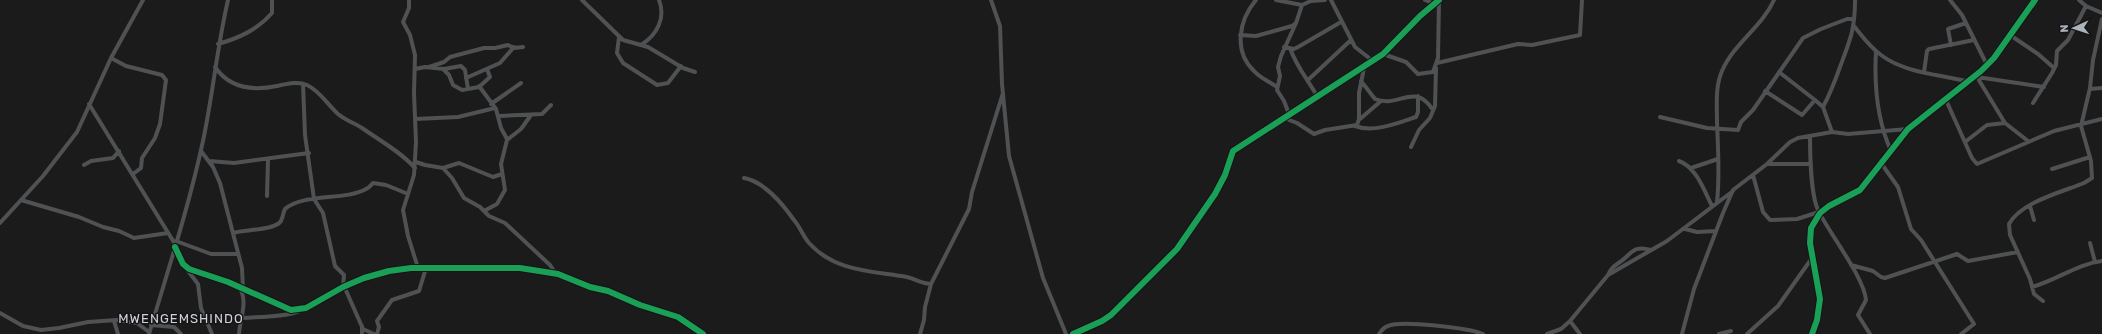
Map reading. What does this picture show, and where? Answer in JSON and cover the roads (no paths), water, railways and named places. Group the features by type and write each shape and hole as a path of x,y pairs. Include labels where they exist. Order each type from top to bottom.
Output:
{"street":[{"path":"0,223 43,176 76,132 111,58 143,0"},
{"path":"0,313 23,326 40,330 88,322 114,321 137,323 149,333 190,197 201,151 218,44 228,0"},
{"path":"218,44 243,36 262,22 272,13 272,0"},
{"path":"409,0 409,8 403,22 411,38 415,55 416,162 404,207 404,216 408,236 418,268"},
{"path":"582,0 619,37 630,43 641,45 665,55 681,66 695,72"},
{"path":"641,45 651,38 657,30 662,14 659,0"},
{"path":"991,0 1000,26 1007,142 1013,171 1043,278 1066,334"},
{"path":"1256,0 1241,23 1240,35 1243,54 1250,67 1277,87"},
{"path":"1276,0 1302,5 1311,1 1325,0"},
{"path":"1331,0 1351,40 1359,51 1373,61"},
{"path":"1425,0 1435,4"},
{"path":"1073,334 1102,321 1111,315 1167,260 1209,204 1225,175 1233,151 1383,54 1420,16 1439,0"},
{"path":"1411,147 1419,130 1436,104 1439,0"},
{"path":"1437,64 1518,44 1532,45 1580,34 1582,32 1580,28 1582,0"},
{"path":"1717,202 1719,187 1717,129 1718,85 1728,60 1762,21 1774,0"},
{"path":"1823,107 1834,86 1850,45 1854,26 1855,0"},
{"path":"1950,0 1966,23 1987,65"},
{"path":"1753,175 1764,212 1770,220 1797,219 1819,213 1829,206 1860,190 1908,128 1976,77 2010,35 2035,0"},
{"path":"2079,0 2086,6 2102,12"},
{"path":"1289,114 1284,101 1278,93 1277,87 1280,76 1278,64 1284,47 1296,23 1302,5"},
{"path":"2033,103 2044,87 2054,68 2057,51 2068,40 2086,6"},
{"path":"1660,117 1717,129 1738,130 1741,122 1753,110 1800,42 1808,35 1847,19 1854,19"},
{"path":"2043,301 2034,294 2010,235 2009,224 2016,214 2030,206 2091,180 2092,174 2090,157 2081,123 2090,89 2093,60 2102,19"},
{"path":"1284,47 1298,47 1341,22"},
{"path":"1240,35 1261,34 1296,23"},
{"path":"1951,45 1948,29 1966,23"},
{"path":"1854,26 1876,51 1893,62 1924,72 1970,82"},
{"path":"2010,35 2038,54 2054,68"},
{"path":"619,37 617,53 620,59 630,68 644,75 658,85 668,83 681,66"},
{"path":"1308,80 1351,40"},
{"path":"1924,72 1928,50 1974,40"},
{"path":"415,69 429,67 444,62 450,57 462,53 506,45 523,47"},
{"path":"466,78 501,62 514,47"},
{"path":"1290,48 1296,65 1308,80 1317,96"},
{"path":"1876,51 1877,95 1882,132 1891,151"},
{"path":"1383,54 1406,62 1418,74 1430,74 1435,70 1437,64"},
{"path":"111,58 126,66 162,75 166,80 159,128 142,158 141,168 133,174"},
{"path":"429,67 442,69 461,66 464,67 468,89"},
{"path":"215,67 222,78 228,82 243,87 264,88 288,84 303,84 315,90 342,117 404,157 415,168"},
{"path":"1359,119 1359,92 1364,67"},
{"path":"442,69 449,75 455,87 468,89 479,86 490,76 487,69"},
{"path":"1779,72 1823,107 1832,132"},
{"path":"1976,77 2044,87"},
{"path":"1976,77 2005,123 2028,141"},
{"path":"1361,81 1375,99 1380,101 1418,96 1426,100 1433,110"},
{"path":"491,104 521,83"},
{"path":"303,84 303,101 314,199 322,213 335,266 344,275 343,287 355,307 362,326 362,334"},
{"path":"479,86 495,108 499,116 501,128 507,139"},
{"path":"2090,89 2102,88"},
{"path":"1765,91 1802,115 1815,100"},
{"path":"920,334 931,284 968,214 972,192 1003,92"},
{"path":"1284,118 1297,123 1314,134 1325,130 1355,126 1363,129 1372,129 1416,116 1418,112 1418,96"},
{"path":"1946,100 1965,142 1977,164 2028,141 2081,123 2102,118"},
{"path":"1355,126 1359,119 1380,101"},
{"path":"89,104 168,232 184,265 198,284 201,308 212,334"},
{"path":"499,116 531,115 545,112 551,106"},
{"path":"416,119 456,117 495,108"},
{"path":"484,211 497,204 501,198 505,186 502,174 502,154 507,139 521,129 531,115"},
{"path":"1965,142 1987,125 2005,123"},
{"path":"1608,275 1685,229 1717,202 1767,164 1790,142 1798,138 1832,132 1848,134 1882,132 1908,128"},
{"path":"1810,137 1810,164 1819,213 1851,265 1865,297 1865,303 1858,315 1870,334"},
{"path":"84,165 91,161 113,158 119,151"},
{"path":"201,151 209,161 220,183 237,254 242,268 241,288 244,299 239,334"},
{"path":"209,161 234,163 268,160 309,153"},
{"path":"2052,169 2090,157"},
{"path":"1691,168 1718,159"},
{"path":"267,196 268,160"},
{"path":"1679,161 1687,164 1691,168 1712,206"},
{"path":"416,162 443,168 459,163 487,175 495,177 502,174"},
{"path":"1881,163 1898,187 1912,232 1921,240 1928,255 1935,261 1974,324 1961,334"},
{"path":"1767,164 1810,164"},
{"path":"443,168 452,178 464,198 478,206 493,219 506,223 550,265 556,274"},
{"path":"744,178 757,182 770,192 794,219 810,244 830,259 866,273 905,277 931,284"},
{"path":"233,233 242,230 265,228 278,224 287,207 314,199 359,192 368,189 373,184 386,185 408,194"},
{"path":"1682,334 1688,306 1733,190"},
{"path":"21,200 79,217 103,227 119,230 134,238 168,232"},
{"path":"2030,206 2034,220"},
{"path":"1812,334 1817,320 1820,299 1812,258 1810,234 1819,213"},
{"path":"1685,229 1697,232 1716,231"},
{"path":"2090,243 2095,262"},
{"path":"175,244 211,254 237,254"},
{"path":"1558,334 1608,275 1612,268 1633,250 1640,248 1651,250"},
{"path":"1851,265 1873,271 1885,278 1957,254 1968,261 2018,252"},
{"path":"1747,334 1778,306 1812,258"},
{"path":"2032,287 2050,281 2082,265 2102,261"},
{"path":"184,265 288,308 301,310"},
{"path":"241,318 297,313 343,287 364,278 389,271 418,268 520,268 556,274 678,317 703,334"},
{"path":"362,326 365,330 376,334 379,327 377,321 386,306 392,300 419,292 426,268"},
{"path":"114,321 118,334"},
{"path":"1570,321 1580,334"},
{"path":"1378,334 1387,326 1407,324 1461,329 1483,334"},
{"path":"151,325 174,327 181,334"},
{"path":"1548,334 1561,329"},
{"path":"1719,334 1731,331"}],"district":[{"name":"MWENGEMSHINDO","path":"181,318"}]}
